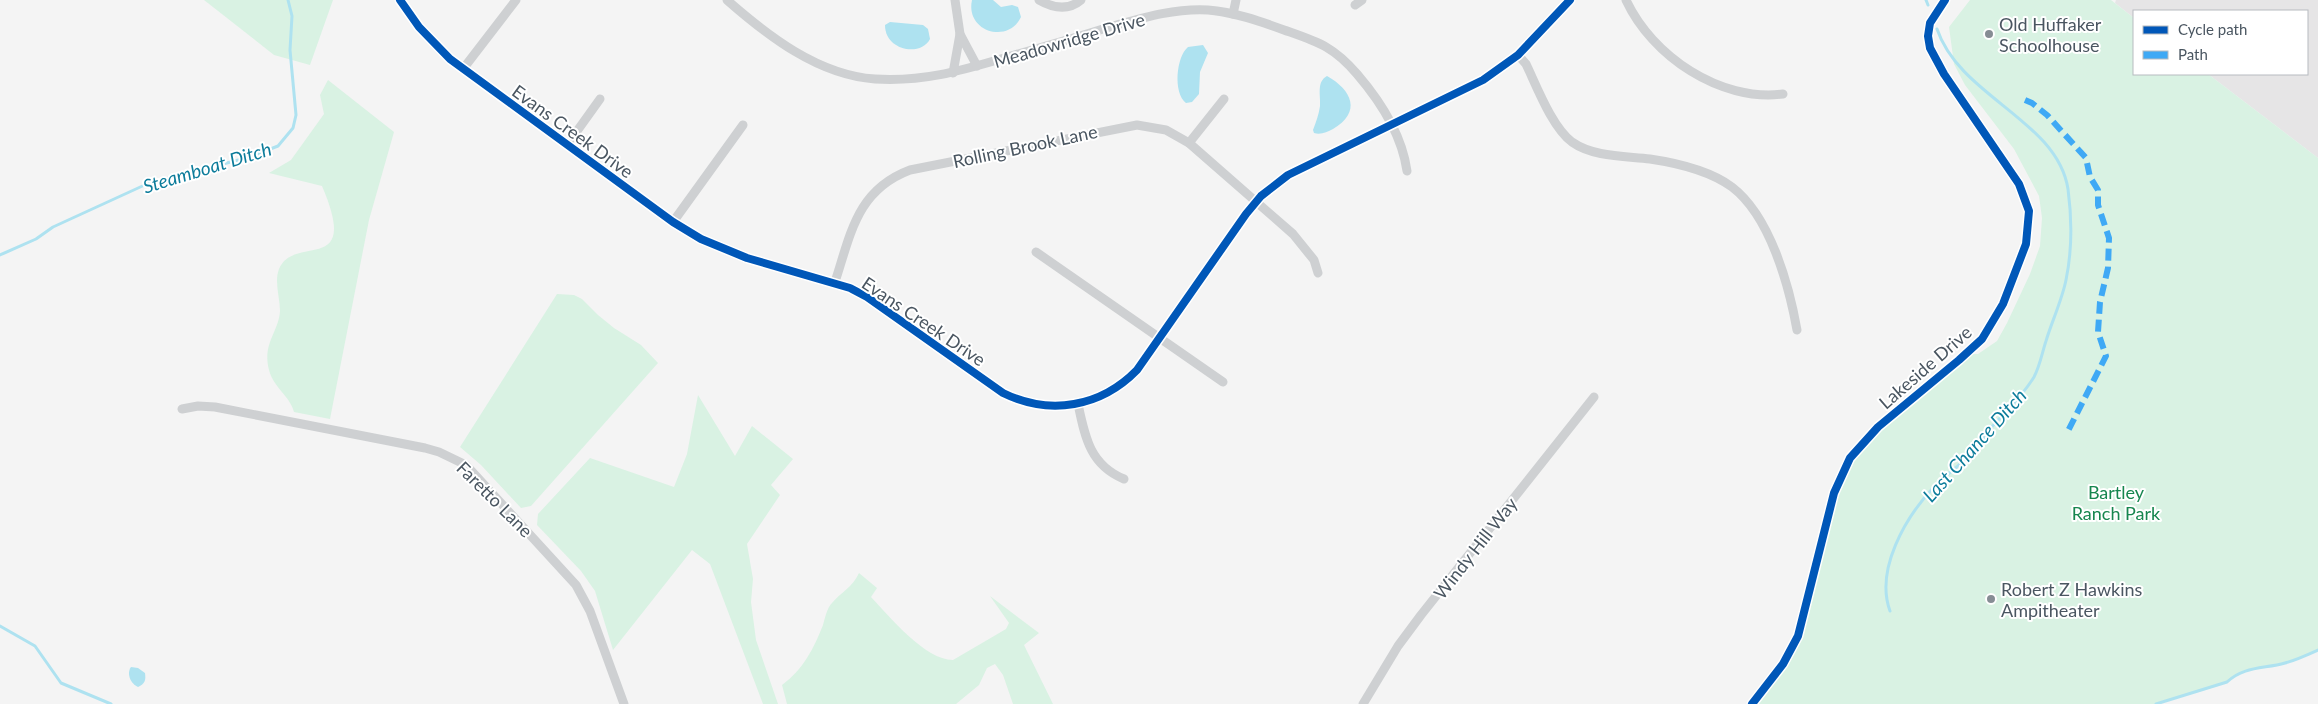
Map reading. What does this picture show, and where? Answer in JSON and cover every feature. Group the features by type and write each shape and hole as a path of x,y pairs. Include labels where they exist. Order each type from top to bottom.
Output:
{"street":[{"name":"Evans Creek Drive","path":"400,0 434,44 463,69 673,222 724,250 835,282 867,297 1004,393 1018,400 1039,406 1078,404 1101,397 1126,381 1137,370 1256,202 1274,185 1288,176 1395,123"},
{"path":"463,69 516,0"},
{"name":"Meadowridge Drive","path":"727,0 786,47 828,67 872,79 922,79 953,73 1156,15 1188,10 1208,10 1258,20 1325,45 1343,57 1395,123 1407,172"},
{"path":"953,73 960,34 955,0"},
{"path":"1039,0 1047,5 1066,8 1081,0"},
{"path":"1233,14 1236,0"},
{"path":"1395,123 1483,80 1518,54 1570,0"},
{"path":"1626,0 1648,34 1668,54 1695,73 1730,88 1766,96 1782,94"},
{"name":"Lakeside Drive","path":"1752,704 1783,664 1798,636 1834,493 1850,458 1878,427 1960,360 1982,339 2003,304 2026,244 2028,211 2019,184 1944,74 1930,48 1928,36 1930,23 1944,0"},
{"path":"960,34 977,66"},
{"path":"1518,54 1526,64 1563,134 1574,143 1588,150 1671,162 1700,170 1732,187 1745,200 1764,228 1781,266 1791,295 1797,330"},
{"path":"567,145 600,99"},
{"path":"1189,143 1224,99"},
{"path":"673,222 743,126"},
{"name":"Rolling Brook Lane","path":"835,282 859,212 876,189 898,174 1124,126 1152,126 1166,130 1189,143 1293,234 1314,260 1318,273"},
{"path":"1036,252 1223,382"},
{"name":"Windy Hill Way","path":"1363,704 1398,646 1421,615 1594,397"},
{"path":"1078,404 1084,434 1094,456 1113,475 1124,480"},
{"name":"Faretto Lane","path":"182,409 198,406 215,407 425,448 439,452 466,465 576,585 590,611 624,704"}],"shaded area":[{"path":"2116,0 2318,0 2318,158 2209,75 2308,75 2308,10 2133,10 2133,17 2115,3"}],"green space":[{"path":"204,0 333,0 310,65 274,55"},
{"name":"Bartley Ranch Park","path":"1970,0 2111,0 2133,17 2133,75 2209,75 2318,158 2318,650 2285,663 2240,673 2227,682 2156,704 1756,704 1776,680 1798,645 1839,483 1865,441 1969,354 1978,354 1997,341 2030,274 2040,246 2042,218 2039,196 2014,149 1965,85 1954,64 1949,27"},
{"path":"328,80 394,132 369,220 330,419 294,412 289,401 271,376 267,361 269,345 280,311 277,284 279,269 287,259 321,248 329,243 334,232 332,214 322,186 269,173 291,160 324,114 320,95"},
{"path":"557,294 574,295 582,299 614,328 641,345 658,363 531,506 521,508 481,465 460,447"},
{"path":"698,395 735,456 752,426 793,459 771,485 780,495 747,544 753,579 751,602 756,640 778,704 763,704 710,564 692,550 613,650 595,591 581,571 537,525 538,514 590,458 674,487 687,454"},
{"path":"859,573 877,588 871,597 898,626 931,653 953,660 1006,629 1009,623 990,596 1039,633 1024,645 1053,704 1013,704 1003,675 995,664 987,668 979,685 956,704 787,704 782,685 796,673 812,650 830,605 850,586"}],"water":[{"path":"972,0 993,0 1001,7 1012,5 1018,7 1021,17 1015,26 1007,31 989,31 975,20 972,11"},
{"path":"890,22 923,25 928,29 930,39 919,48 912,49 897,46 887,34 885,25"},
{"path":"1203,45 1208,53 1200,72 1199,94 1192,102 1186,103 1179,91 1178,84 1181,59 1188,47"},
{"path":"1327,76 1348,94 1350,108 1348,116 1342,122 1333,129 1317,134 1313,130 1320,106 1320,85"},
{"path":"131,667 138,668 145,673 144,682 138,687 130,679"}],"waterway":[{"name":"Steamboat Ditch","path":"0,255 36,239 53,227 149,183 250,157 278,146 293,128 296,115 290,50 292,16 288,0"},
{"name":"Last Chance Ditch","path":"1926,0 1928,5"},
{"name":"Last Chance Ditch","path":"1890,611 1886,595 1886,579 1895,545 1912,514 1937,484 1973,452 1990,429 2014,404 2034,377 2066,280 2071,235 2068,189 2060,165 2046,144 2028,126 1966,73 1949,53 1937,29"},
{"name":"Steamboat Ditch","path":"0,626 35,646 61,683 111,704"},
{"path":"2156,704 2227,682 2240,673 2285,663 2318,650"}],"marked path":[{"path":"2025,100 2047,115 2086,158 2090,177 2098,190 2098,205 2109,238 2108,268 2100,302 2098,332 2106,356 2067,433"}],"cycle path":[{"path":"400,0 419,27 450,59 673,222 701,239 747,258 850,288 867,297 1003,393 1021,400 1057,406 1091,400 1123,383 1137,370 1246,214 1261,196 1288,175 1483,80 1518,55 1570,0"},
{"path":"1752,704 1783,664 1798,636 1834,493 1850,458 1878,427 1982,339 2003,304 2026,244 2029,211 2019,184 1944,74 1930,48 1928,36 1930,23 1945,0"}],"place":[{"name":"Old Huffaker Schoolhouse","path":"1989,34"},
{"name":"Robert Z Hawkins Ampitheater","path":"1991,599"}]}
